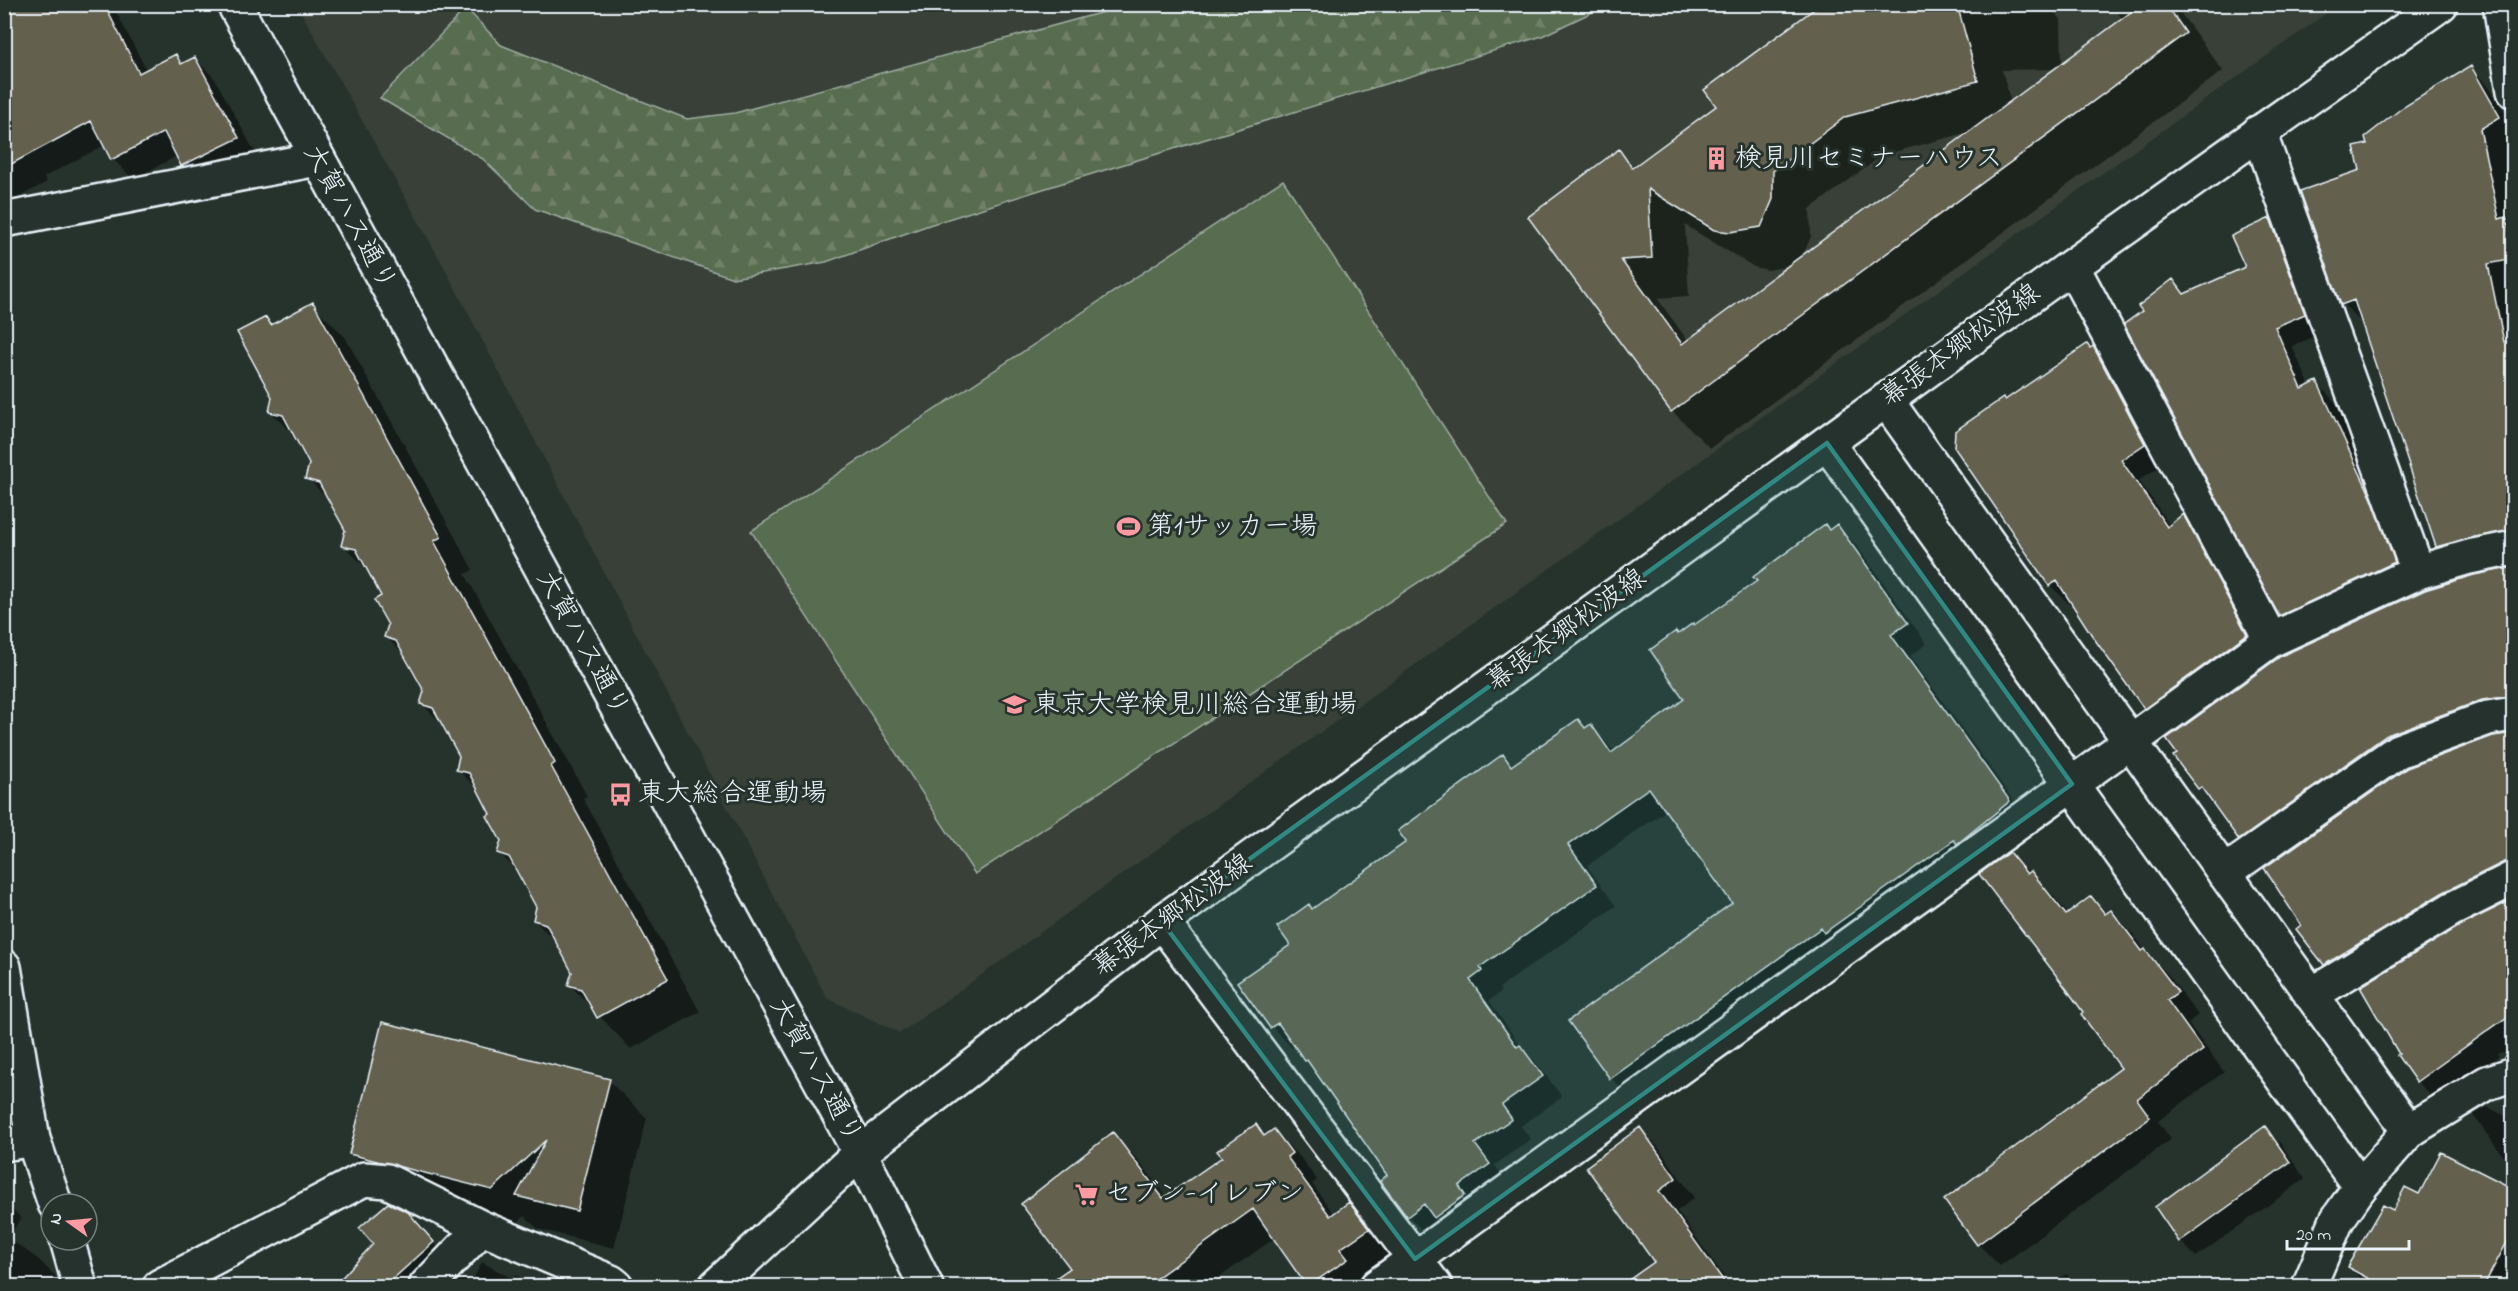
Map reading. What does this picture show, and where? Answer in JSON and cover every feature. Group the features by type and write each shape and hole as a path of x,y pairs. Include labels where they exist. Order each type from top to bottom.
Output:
{"street":[{"name":"大賀ハス通り","path":"234,4 860,1154 926,1287"},
{"name":"幕張本郷松波線","path":"716,1287 860,1154 1162,922 2072,266 2441,4"},
{"path":"2505,8 2514,91"},
{"path":"2259,132 2418,572"},
{"path":"4,219 317,159"},
{"path":"2072,266 2271,640"},
{"path":"1886,400 2409,1131"},
{"path":"1827,443 2360,1187"},
{"path":"1377,1287 2271,640 2418,572 2469,557 2514,548"},
{"path":"2224,873 2398,751 2488,718 2514,714"},
{"path":"2311,994 2452,909 2514,878"},
{"path":"1162,922 1435,1287"},
{"path":"4,967 19,1142 48,1192"},
{"path":"2309,1287 2337,1220 2360,1187 2409,1131 2487,1083 2514,1074"},
{"path":"160,1287 364,1179 387,1181 482,1228 611,1282 616,1287"},
{"path":"426,1287 482,1228"},
{"path":"71,1252 80,1287"}],"highlighted area":[{"path":"1827,443 2072,784 1415,1259 1162,922"}],"shaded area":[{"name":"東京大学検見川総合運動場","path":"297,5 2338,5 900,1033 827,998 442,263"}],"green space":[{"path":"1129,5 1607,5 1542,36 1043,189 929,225 826,262 733,278 535,209 483,159 380,98 466,8 501,45 687,119 735,113"},
{"name":"第1サッカー場","path":"1283,180 1507,524 975,874 751,531"}],"building":[{"path":"4,4 104,4 139,73 176,54 181,64 195,57 239,138 181,166 164,132 111,160 91,121 4,168"},
{"path":"1821,4 1957,4 1978,81 1845,117 1773,171 1773,199 1761,227 1730,232 1714,230 1648,189 1652,258 1621,260 1682,344 2142,4 2166,4 2186,33 1671,412 1528,217 1619,149 1632,168 1716,106 1704,90"},
{"path":"2471,66 2500,117 2480,129 2499,219 2506,217 2514,249 2514,259 2488,264 2504,342 2510,340 2514,358 2514,530 2436,547 2354,300 2341,305 2300,191 2360,170 2354,147 2367,144 2365,137 2402,108"},
{"path":"2270,218 2305,314 2275,327 2302,389 2317,381 2372,499 2395,562 2279,616 2124,324 2142,311 2138,306 2173,279 2184,294 2245,267 2231,236"},
{"path":"313,302 441,537 434,541 555,763 551,766 668,979 597,1018 581,989 568,985 572,972 546,924 533,920 536,907 509,857 497,853 501,841 487,816 490,814 469,773 456,770 459,756 433,708 420,704 424,691 396,641 384,637 388,625 374,600 381,596 356,549 341,546 345,530 319,483 305,479 309,464 283,415 269,412 272,397 237,332 266,317 271,325"},
{"path":"2087,344 2090,348 2093,346 2145,444 2121,460 2167,527 2183,514 2247,634 2144,709 2057,581 2049,586 1954,447 1955,431"},
{"path":"1825,524 1829,530 1837,524 1908,623 1891,635 2010,801 1957,844 1954,840 1824,933 1821,928 1610,1079 1568,1021 1732,903 1649,788 1568,845 1597,885 1480,967 1482,971 1470,980 1517,1047 1520,1045 1543,1076 1502,1105 1512,1119 1475,1144 1490,1164 1459,1186 1465,1195 1434,1218 1424,1204 1407,1217 1380,1181 1387,1175 1307,1060 1305,1061 1278,1023 1270,1028 1237,982 1290,945 1277,927 1309,904 1312,909 1406,842 1398,831 1503,754 1511,766 1578,719 1585,728 1591,724 1611,753 1684,699 1650,650 1676,631 1678,634 1693,623 1694,625 1757,581 1753,577"},
{"path":"2514,567 2514,696 2482,700 2387,735 2239,840 2201,787 2198,789 2173,756 2177,754 2166,739 2281,656 2425,590 2474,575"},
{"path":"2514,733 2514,860 2506,861 2442,893 2324,965 2296,929 2301,925 2264,868 2407,768 2493,736"},
{"path":"2009,852 2027,874 2031,871 2066,915 2091,896 2105,914 2111,910 2142,951 2145,949 2178,992 2167,1000 2203,1050 2137,1099 2150,1117 1977,1245 1944,1200 2121,1068 2081,1014 2083,1012 2068,991 1979,874"},
{"path":"2514,899 2514,1012 2416,1082 2397,1055 2399,1054 2360,987 2461,925"},
{"path":"382,1022 610,1079 577,1211 516,1196 546,1140 492,1190 349,1154"},
{"path":"1256,1124 1264,1136 1274,1129 1292,1153 1287,1157 1330,1216 1349,1202 1369,1229 1340,1249 1348,1259 1307,1287 1253,1209 1144,1287 1043,1287 1070,1268 1021,1204 1113,1132 1163,1198 1222,1157 1217,1151"},
{"path":"2265,1126 2290,1162 2179,1242 2155,1207"},
{"path":"1640,1127 1676,1178 1659,1191 1728,1287 1619,1287 1654,1262 1586,1167"},
{"path":"2441,1152 2514,1189 2514,1229 2483,1287 2384,1287 2347,1267 2383,1205 2393,1210 2405,1187 2419,1194"},
{"path":"388,1203 408,1212 434,1242 384,1287 333,1287 373,1244 359,1228"}],"place":[{"name":"検見川セミナーハウス","path":"1717,159"},
{"name":"第1サッカー場","path":"1129,527"},
{"name":"東京大学検見川総合運動場","path":"1015,705"},
{"name":"東大総合運動場","path":"620,794"},
{"name":"セブン-イレブン","path":"1087,1194"}]}
